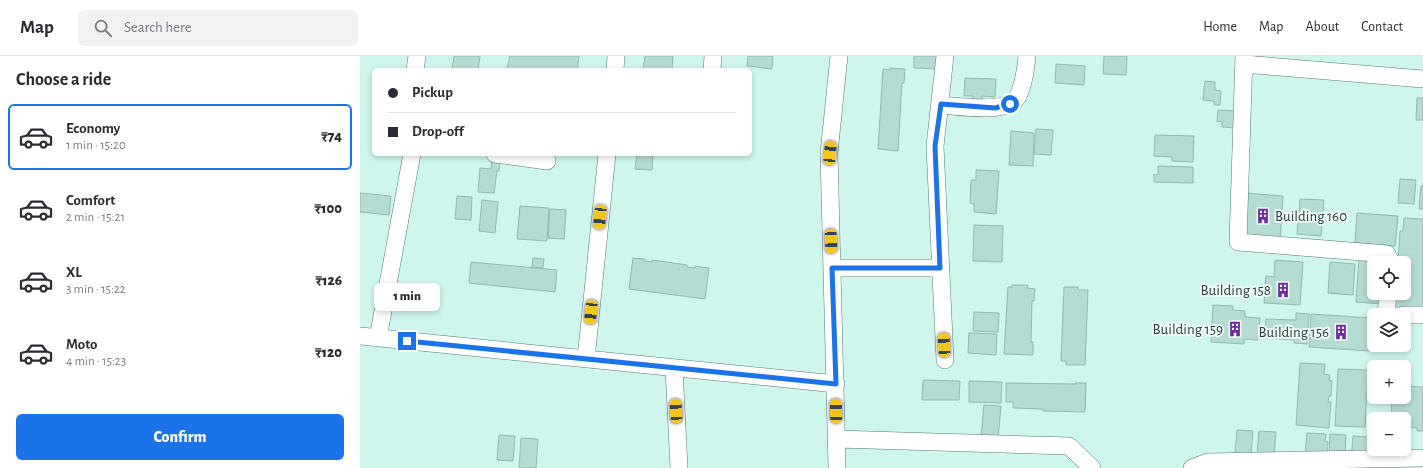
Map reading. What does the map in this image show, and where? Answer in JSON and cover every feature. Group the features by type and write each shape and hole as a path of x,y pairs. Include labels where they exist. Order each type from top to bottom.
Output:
{"street":[{"path":"415,68 417,56"},
{"path":"615,68 616,56"},
{"path":"712,68 713,56"},
{"path":"837,468 830,153 839,56"},
{"path":"945,56 941,104 935,146 945,360"},
{"path":"941,104 995,108 1010,104 1018,97 1027,56"},
{"path":"1388,256 1387,254 1238,242 1244,60 1423,79"},
{"path":"378,338 412,156"},
{"path":"510,156 547,161"},
{"path":"586,359 607,156"},
{"path":"832,268 940,268"},
{"path":"1411,315 1423,315"},
{"path":"360,336 836,384"},
{"path":"674,368 679,468"},
{"path":"837,439 1069,446 1092,468"},
{"path":"1192,468 1208,462 1287,464 1423,458"}],"building":[{"path":"454,56 480,56 478,68 452,68"},
{"path":"510,56 579,56 577,68 507,68"},
{"path":"645,56 673,56 672,68 643,68"},
{"path":"748,56 773,56 772,69 747,66"},
{"path":"914,56 941,56 940,69 914,68"},
{"path":"1104,56 1127,56 1126,75 1103,74"},
{"path":"1056,64 1085,66 1084,85 1055,83"},
{"path":"890,68 905,69 904,83 902,83 898,151 878,149 883,69 890,70"},
{"path":"965,78 996,79 995,97 982,96 982,104 973,104 973,96 964,96"},
{"path":"1205,81 1215,82 1215,90 1221,91 1220,105 1214,105 1214,101 1203,100"},
{"path":"1417,98 1423,98 1423,120 1416,120"},
{"path":"1218,110 1236,111 1235,128 1222,127 1222,122 1217,121"},
{"path":"1036,129 1053,130 1051,155 1034,154"},
{"path":"1011,131 1034,133 1033,166 1009,165"},
{"path":"1155,135 1194,136 1193,162 1172,161 1172,157 1154,156"},
{"path":"637,156 653,156 652,170 635,169"},
{"path":"492,161 500,161 494,193 478,192 480,168 491,169"},
{"path":"1158,166 1193,167 1193,183 1154,182 1154,174 1158,175"},
{"path":"976,170 999,171 996,214 974,212 974,204 970,203 971,180 976,180"},
{"path":"1400,179 1416,180 1414,204 1398,203"},
{"path":"1421,186 1423,186 1423,209 1419,209"},
{"path":"360,193 391,196 389,215 360,212"},
{"name":"Building 160","path":"1245,193 1283,196 1280,240 1242,237"},
{"path":"457,196 472,197 471,220 455,219"},
{"path":"1300,199 1324,200 1321,236 1297,234"},
{"path":"482,200 498,202 495,233 479,231"},
{"path":"520,206 549,208 547,241 517,239"},
{"path":"550,209 566,210 564,239 548,238"},
{"path":"1357,213 1398,216 1395,246 1355,243"},
{"path":"1404,218 1423,219 1423,311 1411,310 1411,308 1394,308 1395,300 1411,300 1411,256 1398,256 1400,231 1403,231"},
{"path":"974,225 1003,226 1002,262 973,261"},
{"path":"533,258 544,259 543,268 532,267"},
{"path":"633,258 645,259 645,261 652,262 652,260 687,265 687,267 695,268 695,266 709,268 705,299 629,289"},
{"path":"1359,259 1367,260 1367,300 1383,300 1383,304 1356,302"},
{"name":"Building 158","path":"1275,260 1303,262 1300,305 1264,303 1266,276 1274,277"},
{"path":"471,262 557,270 555,292 469,283"},
{"path":"1330,262 1355,264 1353,295 1328,293"},
{"path":"1012,285 1028,285 1027,288 1035,289 1034,301 1032,301 1031,342 1033,342 1033,355 1004,354 1008,287 1012,287"},
{"path":"1064,287 1078,287 1078,290 1088,290 1085,365 1066,365 1066,361 1061,361"},
{"name":"Building 159","path":"1213,305 1233,306 1233,310 1245,311 1245,317 1260,318 1258,340 1244,339 1244,344 1211,342"},
{"path":"974,312 999,313 998,332 973,331"},
{"path":"1296,313 1309,314 1307,344 1294,343 1294,340 1264,338 1266,319 1296,320"},
{"name":"Building 156","path":"1311,314 1367,318 1367,351 1309,347"},
{"path":"969,333 997,334 996,355 968,353"},
{"path":"1300,363 1325,364 1324,374 1330,375 1329,380 1332,381 1331,396 1329,396 1328,402 1331,402 1329,428 1296,425"},
{"path":"1338,369 1367,370 1365,427 1335,426"},
{"path":"923,380 960,381 959,400 922,400"},
{"path":"969,381 1002,382 1001,403 969,402"},
{"path":"1006,383 1086,383 1085,412 1043,411 1043,409 1013,408 1013,402 1006,402"},
{"path":"1411,386 1423,387 1423,431 1417,431 1417,428 1411,428 1411,412 1391,412 1392,404 1411,404"},
{"path":"984,405 1001,406 998,439 981,437"},
{"path":"1237,430 1253,431 1251,455 1235,454"},
{"path":"1259,431 1276,432 1274,457 1257,455"},
{"path":"1307,433 1326,434 1325,441 1328,442 1327,459 1305,458"},
{"path":"1330,434 1346,435 1345,459 1329,458"},
{"path":"499,435 515,436 513,461 497,460"},
{"path":"1353,436 1367,437 1367,456 1369,456 1369,460 1351,460"},
{"path":"521,438 538,439 536,468 519,468"}],"place":[{"name":"Building 160","path":"1263,216"},
{"name":"Building 158","path":"1283,290"},
{"name":"Building 159","path":"1235,329"},
{"name":"Building 156","path":"1341,332"}],"route":[{"path":"407,341 836,384 832,268 940,268 935,146 941,104 995,108 1010,104"}]}
